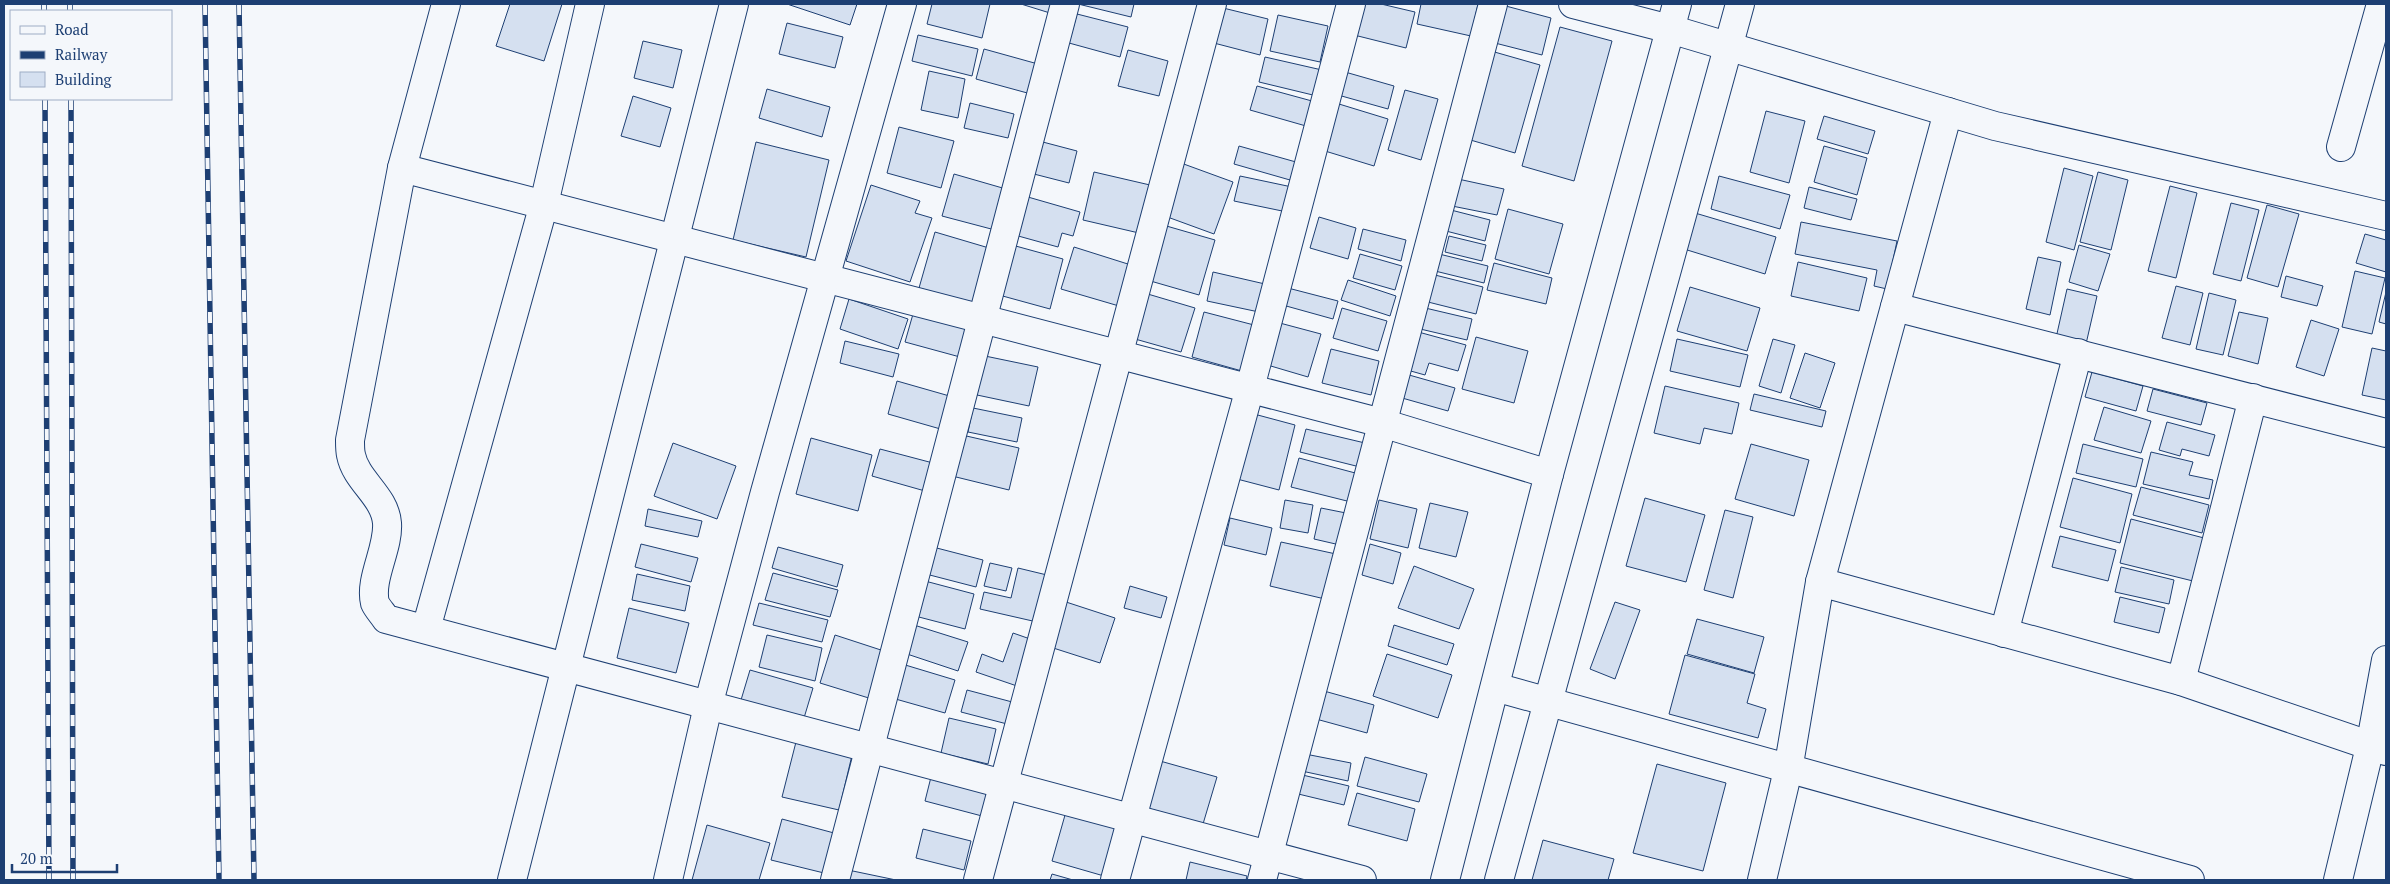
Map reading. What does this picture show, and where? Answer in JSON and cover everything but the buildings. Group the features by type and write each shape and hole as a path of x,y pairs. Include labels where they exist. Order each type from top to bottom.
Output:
{"street":[{"path":"446,4 402,168 350,440 351,456 358,472 382,506 387,521 387,536 376,585 375,603 386,619 565,665 708,706 1132,819 1265,868 1362,880"},
{"path":"426,629 544,204 590,4"},
{"path":"512,880 734,4"},
{"path":"668,880 708,706 902,4"},
{"path":"835,880 981,318 1065,4"},
{"path":"978,880 1212,4"},
{"path":"1115,880 1250,388 1351,4"},
{"path":"1265,868 1493,4"},
{"path":"1573,4 1673,17 1729,47 1995,126 2386,216"},
{"path":"1498,880 1549,702 1740,4"},
{"path":"2341,147 2381,4"},
{"path":"1445,880 1549,474 1673,17"},
{"path":"1762,880 1788,770 1820,582 1948,112"},
{"path":"402,168 1382,423 1549,474"},
{"path":"1895,307 2386,432"},
{"path":"2004,633 2078,354"},
{"path":"2181,681 2253,398"},
{"path":"1820,582 2181,681 2378,749"},
{"path":"2338,880 2378,749 2386,660"},
{"path":"1495,687 1788,770 1871,790 2190,880"}],"railway":[{"path":"44,4 44,10"},
{"path":"70,4 70,10"},
{"path":"205,4 219,880"},
{"path":"239,4 254,880"},
{"path":"45,100 49,880"},
{"path":"71,100 73,880"}]}
